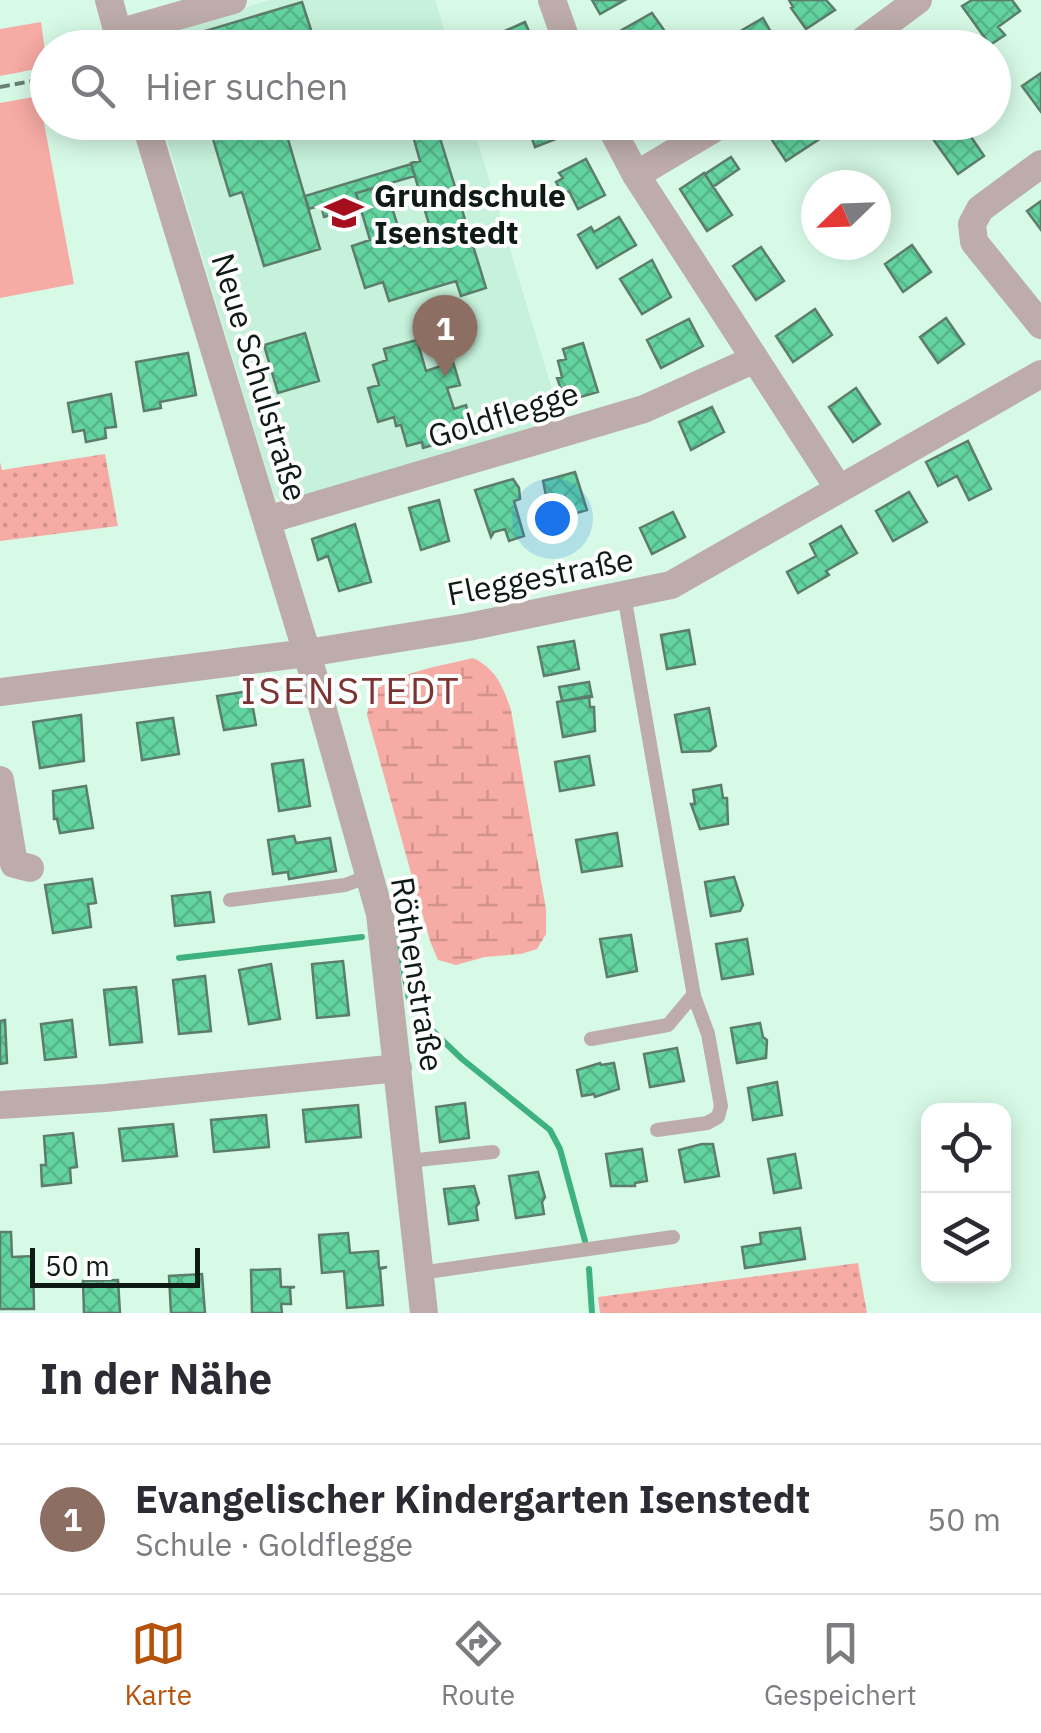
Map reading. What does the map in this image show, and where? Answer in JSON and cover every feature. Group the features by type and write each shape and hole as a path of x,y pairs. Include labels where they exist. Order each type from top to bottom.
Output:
{"street":[{"path":"108,0 117,30"},
{"path":"148,30 233,0"},
{"path":"552,0 563,30"},
{"path":"877,30 918,0"},
{"name":"Neue Schulstraße","path":"151,140 307,653"},
{"path":"618,140 752,360 839,489"},
{"path":"636,175 695,140"},
{"path":"1041,164 980,208 972,224 974,242 1041,325"},
{"name":"Goldflegge","path":"267,520 644,408 752,360"},
{"name":"Fleggestraße","path":"0,692 307,653 468,627 671,585 1041,374"},
{"name":"Röthenstraße","path":"307,653 380,914 424,1313"},
{"path":"0,780 14,864 30,868"},
{"path":"0,1105 398,1068"}],"lane":[{"path":"624,595 694,994 708,1034 722,1106 718,1117 707,1123 658,1130"},
{"path":"230,900 345,885 369,876"},
{"path":"591,1040 668,1025 694,994"},
{"path":"408,1161 493,1152"},
{"path":"420,1273 672,1237"}],"path":[{"path":"0,87 30,81"}],"shaded area":[{"path":"270,0 435,0 445,30 170,30"},
{"name":"Grundschule Isenstedt","path":"167,140 477,140 563,426 281,502 274,495"}],"green space":[{"path":"41,22 42,30 30,30 30,70 0,76 0,29"},
{"path":"30,98 30,140 47,140 74,284 0,298 0,103"},
{"path":"105,454 118,526 0,541 0,462 2,470"},
{"path":"473,658 498,679 511,710 546,909 546,934 537,949 456,965 438,960 430,941 367,715 371,693 382,686 420,671"},
{"path":"858,1263 867,1313 600,1313 598,1297"}],"building":[{"path":"592,0 625,0 600,14"},
{"path":"789,0 826,0 835,10 806,29"},
{"path":"972,0 1012,0 1020,11 998,27 1001,30 979,30 962,6"},
{"path":"302,2 311,30 208,30"},
{"path":"652,13 664,30 622,30"},
{"path":"763,18 770,30 742,30"},
{"path":"525,22 528,30 507,30"},
{"path":"1041,73 1041,112 1022,86"},
{"path":"213,140 288,140 320,249 264,266 242,192 230,196"},
{"path":"414,140 441,140 486,288 461,296 456,281 389,301 383,282 365,288 352,246 370,240 356,193 385,185 404,246 433,238 411,163 420,161"},
{"path":"532,140 553,140 535,147"},
{"path":"772,140 818,140 786,161"},
{"path":"934,140 973,140 984,156 958,174"},
{"path":"731,157 739,169 713,187 705,174"},
{"path":"586,159 605,195 578,209 569,191 563,195 556,182 563,178 559,173"},
{"path":"411,164 415,176 356,193 360,207 324,217 321,205 309,209 305,196"},
{"path":"704,173 732,215 707,231 680,189"},
{"path":"1041,201 1041,230 1027,211"},
{"path":"619,217 636,245 597,268 578,235 591,227 594,232"},
{"path":"912,245 931,272 903,292 885,264"},
{"path":"761,247 784,281 756,300 733,266"},
{"path":"652,260 671,297 642,314 620,279"},
{"path":"815,309 832,335 793,362 776,336"},
{"path":"946,318 964,344 938,363 920,337"},
{"path":"689,319 703,346 661,368 647,340"},
{"path":"305,333 319,381 278,393 264,345"},
{"path":"417,340 426,371 453,362 460,385 447,388 454,409 466,405 472,427 432,439 433,445 423,448 422,442 407,446 401,425 396,426 394,417 378,422 368,388 379,385 373,365 387,360 384,349"},
{"path":"583,343 598,392 570,400 566,387 561,389 557,378 562,377 558,361 566,359 563,349"},
{"path":"188,353 196,395 160,402 161,408 144,411 136,362"},
{"path":"856,388 880,424 853,442 829,407"},
{"path":"111,394 116,427 105,428 106,438 86,442 84,430 73,432 68,403"},
{"path":"712,407 724,432 691,450 679,422"},
{"path":"968,441 991,489 969,500 957,476 938,486 926,462"},
{"path":"575,472 587,510 551,521 543,481"},
{"path":"513,479 519,488 520,499 514,501 524,536 509,541 505,529 491,537 475,490"},
{"path":"909,492 927,522 893,541 876,511"},
{"path":"439,500 449,541 421,550 409,508"},
{"path":"673,512 685,537 652,554 640,528"},
{"path":"355,524 371,582 339,591 328,556 318,560 312,539"},
{"path":"841,526 857,553 798,593 787,572 816,556 810,544"},
{"path":"689,630 695,664 667,669 661,635"},
{"path":"574,641 579,669 544,676 538,647"},
{"path":"589,682 592,697 562,701 559,687"},
{"path":"250,691 256,725 224,730 217,696"},
{"path":"589,696 590,707 594,707 595,731 563,737 557,702"},
{"path":"709,708 716,746 710,751 682,752 675,715"},
{"path":"81,715 84,761 40,768 33,722"},
{"path":"173,718 179,754 142,760 137,723"},
{"path":"589,756 594,785 560,791 555,762"},
{"path":"303,760 310,806 279,811 272,764"},
{"path":"721,785 723,798 727,798 728,824 700,829 691,804 695,804 693,790"},
{"path":"86,786 93,828 60,833 54,819 53,791"},
{"path":"617,833 622,866 582,872 576,840"},
{"path":"294,836 296,843 330,838 336,871 289,879 288,872 273,874 268,840"},
{"path":"734,877 743,905 740,911 711,916 705,882"},
{"path":"92,879 96,903 88,904 91,927 53,933 45,885"},
{"path":"210,892 214,922 175,926 172,896"},
{"path":"631,935 637,971 607,977 600,939"},
{"path":"747,939 753,974 722,979 716,944"},
{"path":"343,961 349,1015 317,1018 312,964"},
{"path":"271,964 280,1019 249,1024 239,970"},
{"path":"205,976 211,1031 179,1034 173,980"},
{"path":"136,987 142,1042 110,1045 104,990"},
{"path":"5,1020 7,1063 0,1064 0,1021"},
{"path":"72,1020 76,1057 45,1060 41,1024"},
{"path":"760,1023 767,1040 766,1058 737,1063 731,1028"},
{"path":"677,1048 684,1081 650,1087 644,1054"},
{"path":"614,1063 619,1089 595,1097 582,1096 577,1070"},
{"path":"777,1082 782,1115 753,1120 748,1088"},
{"path":"465,1103 469,1138 440,1142 436,1107"},
{"path":"358,1105 361,1137 306,1142 303,1110"},
{"path":"266,1115 269,1147 214,1152 211,1120"},
{"path":"173,1124 177,1156 123,1161 119,1129"},
{"path":"73,1133 77,1167 70,1168 71,1183 42,1186 41,1165 46,1165 44,1136"},
{"path":"713,1144 719,1176 685,1182 679,1150"},
{"path":"642,1149 647,1181 635,1186 611,1186 606,1154"},
{"path":"795,1154 801,1188 774,1193 768,1159"},
{"path":"538,1172 545,1197 544,1214 516,1218 509,1176"},
{"path":"474,1186 478,1220 449,1224 444,1189"},
{"path":"800,1228 805,1259 745,1268 742,1247 761,1244 760,1233"},
{"path":"0,1232 11,1232 12,1257 33,1256 34,1309 0,1309"},
{"path":"348,1233 350,1253 378,1251 379,1268 387,1267 380,1269 383,1305 347,1308 344,1271 322,1273 319,1235"},
{"path":"280,1269 281,1287 295,1287 290,1288 291,1304 281,1304 282,1313 252,1313 251,1270"},
{"path":"202,1274 205,1313 171,1313 169,1276"},
{"path":"118,1280 120,1313 84,1313 83,1281"}],"waterway":[{"path":"396,931 411,1010 462,1059 550,1130 560,1149 585,1241"},
{"path":"179,958 362,937"},
{"path":"589,1269 592,1313"}],"place":[{"name":"Grundschule Isenstedt","path":"344,213"},
{"name":"Evangelischer Kindergarten Isenstedt","path":"445,377"}],"district":[{"name":"ISENSTEDT","path":"351,689"}]}
